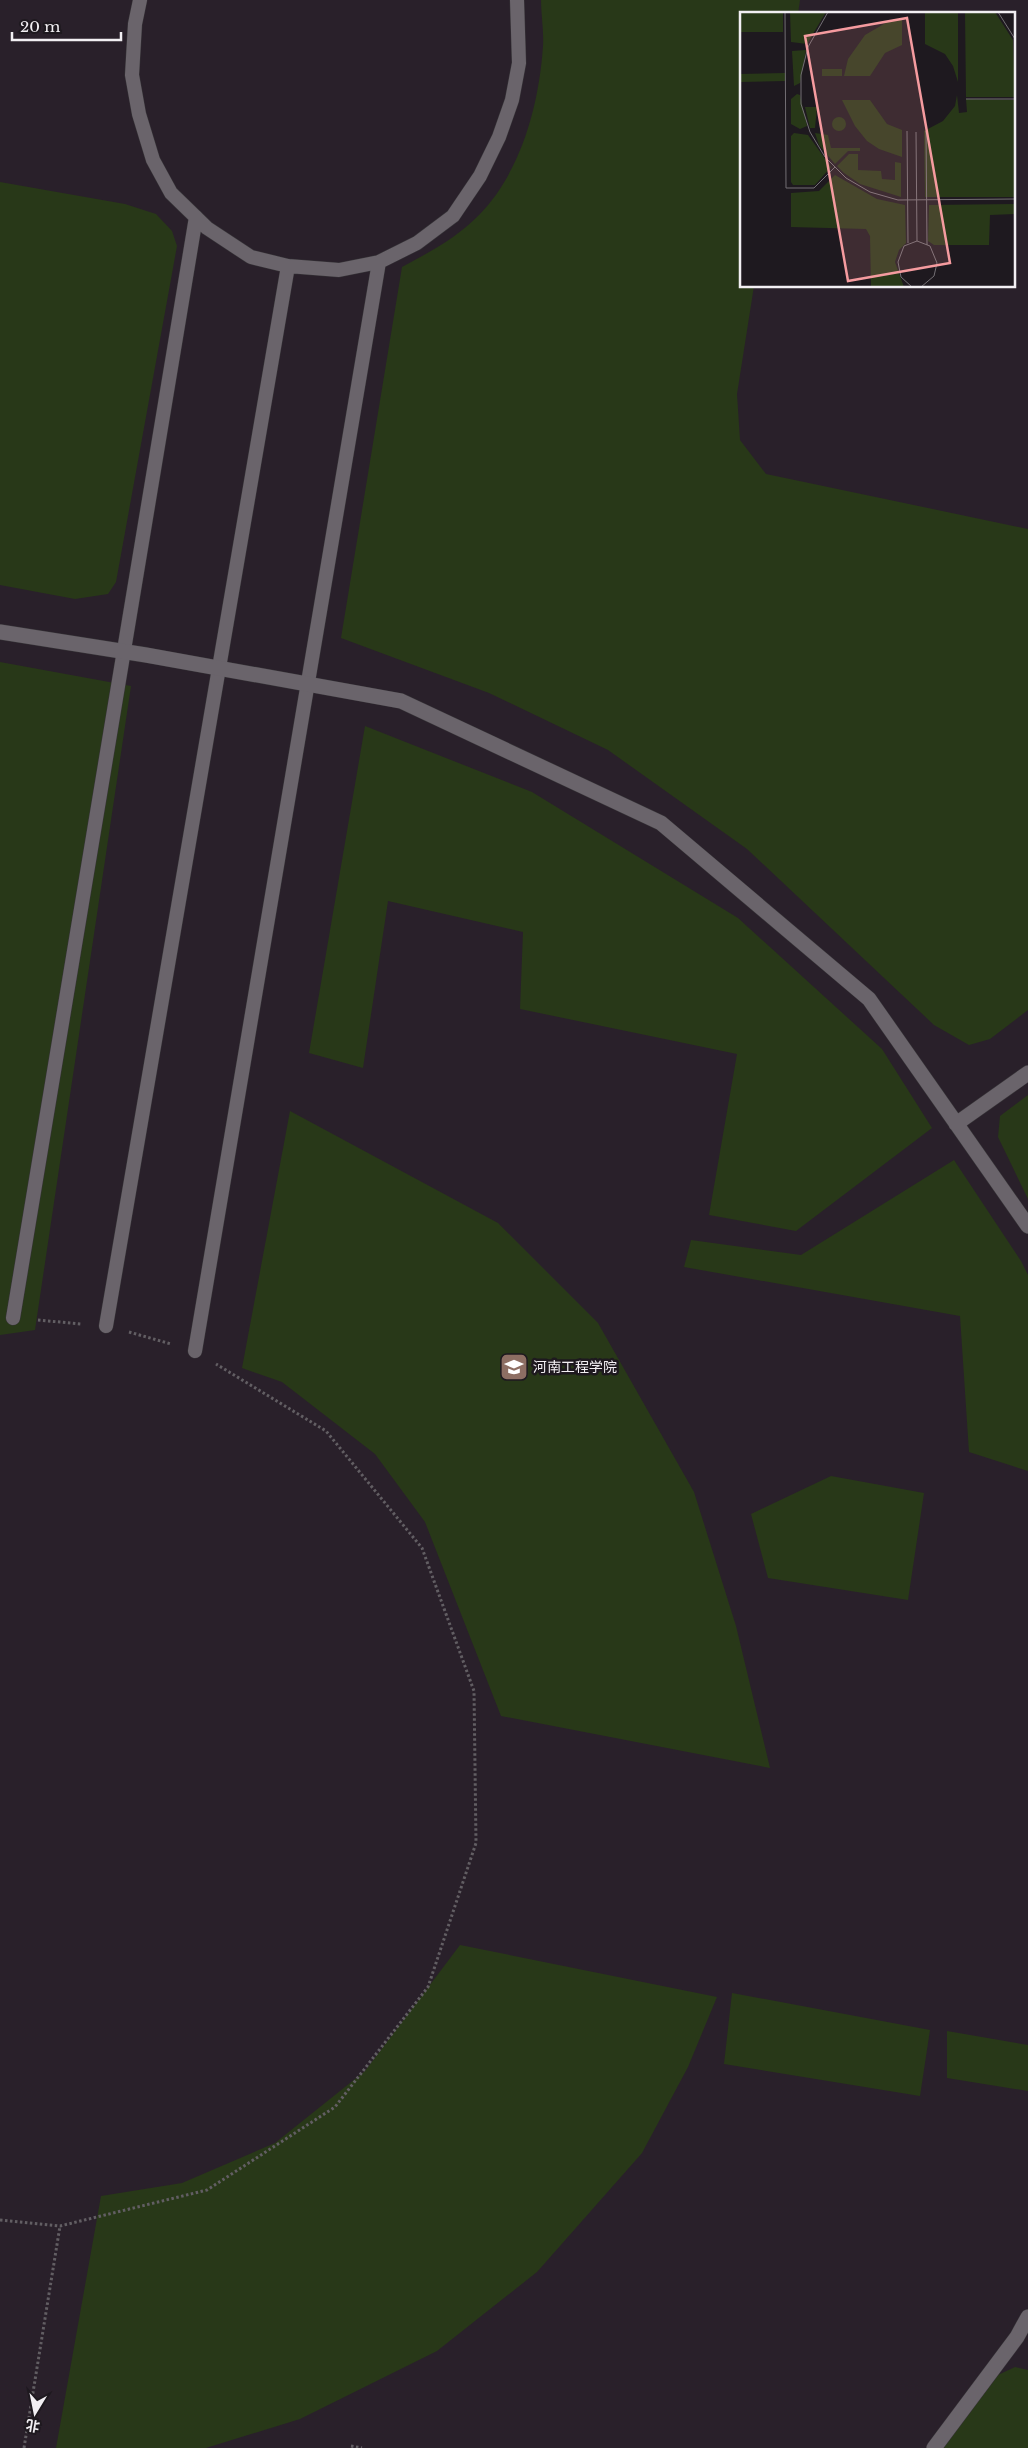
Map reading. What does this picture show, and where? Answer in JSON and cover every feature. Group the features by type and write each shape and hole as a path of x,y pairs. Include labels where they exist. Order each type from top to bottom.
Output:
{"street":[{"path":"0,632 146,655 401,701 661,823 869,999 1028,1226"},
{"path":"956,1124 1028,1073"},
{"path":"934,2448 1017,2337 1028,2317"}],"lane":[{"path":"140,0 135,24 132,75 139,114 154,160 171,193 207,228 251,257 288,266 339,270 379,262 418,243 453,216 480,176 499,137 512,100 519,63 516,0"},
{"path":"13,1318 196,217"},
{"path":"195,1351 379,262"},
{"path":"106,1326 288,266"}],"path":[{"path":"0,2220 60,2226 207,2190 336,2107 428,1987 476,1843 474,1691 422,1548 326,1431 195,1351 106,1326 13,1318"},
{"path":"24,2448 60,2226"},
{"path":"351,2446 362,2448"}],"shaded area":[{"name":"河南工程学院","path":"0,0 1028,0 1028,2448 0,2448"}],"green space":[{"path":"541,0 800,0 798,12 740,12 740,288 754,288 737,394 740,440 766,474 1028,529 1028,1010 990,1039 969,1045 934,1025 747,849 608,750 489,693 341,638 402,267 423,256 462,230 495,197 517,157 526,135 541,68 543,35"},
{"path":"0,182 125,204 156,214 172,231 177,246 116,582 108,594 75,599 0,585"},
{"path":"0,662 131,686 35,1330 0,1335"},
{"path":"365,726 532,792 738,918 882,1049 932,1128 796,1231 709,1215 737,1054 520,1009 523,932 388,901 363,1068 309,1053"},
{"path":"1028,1095 1028,1199 998,1137 1000,1116"},
{"path":"290,1111 498,1223 598,1323 694,1492 736,1626 770,1768 501,1716 425,1522 375,1454 282,1382 242,1368"},
{"path":"954,1160 1021,1261 1028,1275 1028,1471 969,1452 960,1316 684,1267 691,1240 801,1255"},
{"path":"831,1476 924,1493 908,1600 768,1578 751,1514"},
{"path":"460,1945 717,1997 688,2067 642,2153 537,2272 437,2351 300,2419 206,2448 56,2448 101,2196 182,2183 275,2143 365,2071"},
{"path":"732,1993 930,2030 920,2096 724,2064"},
{"path":"947,2031 1028,2045 1028,2091 947,2078"},
{"path":"1015,2367 1028,2370 1028,2448 942,2448 998,2375"}],"place":[{"name":"河南工程学院","path":"514,1367"}]}
